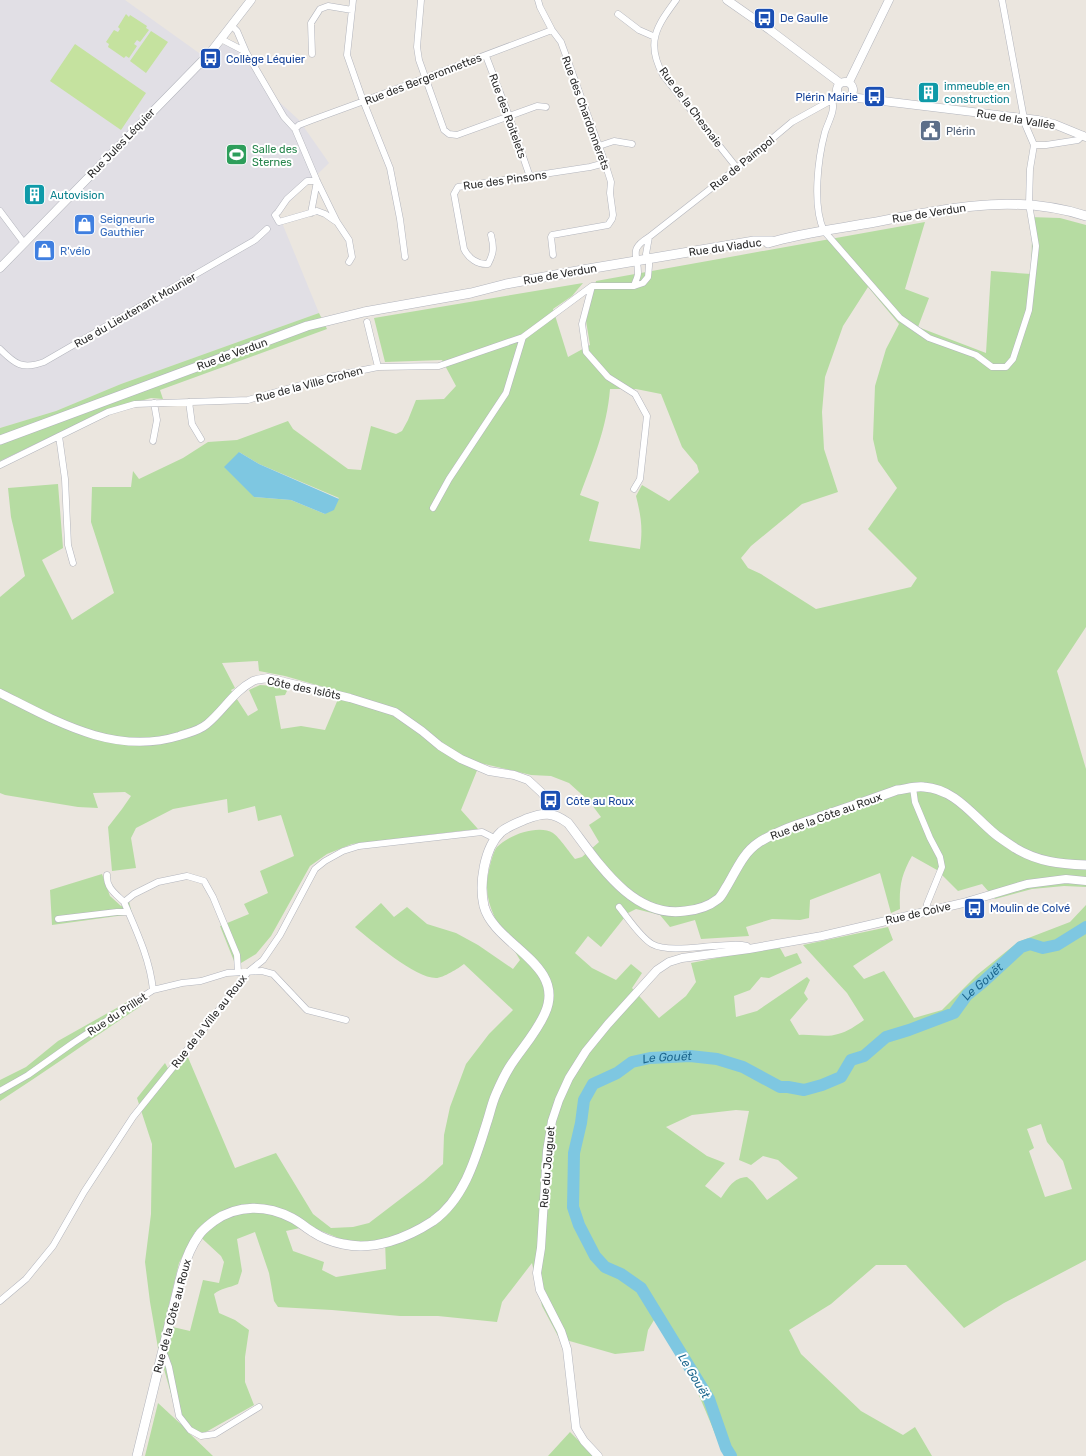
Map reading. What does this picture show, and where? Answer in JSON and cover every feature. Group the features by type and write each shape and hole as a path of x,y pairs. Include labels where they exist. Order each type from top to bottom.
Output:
{"main road":[{"name":"Rue de Verdun","path":"772,241 955,208 990,204 1029,204 1064,210 1086,216"},
{"name":"Rue du Viaduc","path":"649,261 696,257 756,246 772,241"},
{"name":"Rue de Verdun","path":"0,440 307,326 364,312 471,293 506,284 649,261"},
{"name":"Rue de la Côte au Roux","path":"137,1456 182,1272 189,1253 200,1233 221,1216 237,1210 265,1209 294,1219 326,1239 342,1244 367,1246 384,1243 402,1237 433,1220 448,1207 460,1191 477,1154 495,1095 509,1068 540,1024 547,1010 549,998 548,985 541,972 521,950 498,931 488,916 484,905 484,869 488,851 501,832 508,827 530,818 550,813 559,816 568,823 616,884 630,896 647,905 661,910 679,912 698,910 719,898 747,853 758,843 770,836 790,827 897,790 913,788 924,787 948,794 960,801 995,834 1016,848 1038,859 1060,864 1086,865"}],"street":[{"name":"Rue Jules Léquier","path":"0,268 210,53 251,0"},
{"path":"353,0 347,55 390,168 400,219 405,257"},
{"path":"421,0 417,47 418,60 444,130 449,134 457,135 537,106 546,107"},
{"name":"Rue des Chardonnerets","path":"538,0 540,8 560,42 611,182 612,220 608,225 552,235 552,255"},
{"name":"Rue de la Chesnaie","path":"676,0 656,30 654,45 659,67 663,75 737,168"},
{"path":"727,0 770,30 840,83"},
{"path":"849,82 889,0"},
{"path":"836,98 844,98 852,94 853,86 849,82 845,81 840,83 837,90 834,108 825,131 818,168 818,205 824,231 900,318 929,338 976,355 992,367 1006,367 1013,359 1029,310 1036,246 1029,204 1030,169 1034,145 1028,134 1024,118 1002,0"},
{"path":"312,54 311,23 320,9 328,6 352,10"},
{"path":"618,14 639,30 655,37"},
{"path":"232,26 238,31 246,52 284,117 295,129 317,181 337,222 349,240 352,257 350,262"},
{"name":"Rue des Bergeronnettes","path":"295,129 299,125 552,30"},
{"path":"221,39 246,52"},
{"name":"Rue des Roitelets","path":"486,56 530,177"},
{"name":"Rue de la Vallée","path":"852,94 874,100 1024,118 1054,124 1084,136"},
{"name":"Rue de Paimpol","path":"634,286 638,275 636,251 639,244 737,168 792,122 836,98"},
{"path":"1034,145 1046,145 1078,140 1084,136"},
{"path":"599,146 614,141 632,144"},
{"name":"Rue des Pinsons","path":"491,235 494,250 493,256 488,264 483,265 476,262 467,255 464,249 454,194 458,187 530,177 605,163"},
{"path":"317,181 307,181 287,199 275,215 279,222 317,211 337,222"},
{"path":"311,213 317,181"},
{"path":"0,211 24,243"},
{"name":"Rue du Lieutenant Mounier","path":"0,348 13,362 24,366 34,366 44,362 255,240 268,229"},
{"path":"634,489 640,479 647,416 635,394 608,377 586,352 582,324 592,286 634,286 643,283 648,277 649,261 646,254 649,237"},
{"name":"Rue de la Ville Crohen","path":"0,465 108,412 135,404 248,400 329,376 378,367 439,366 523,337 592,286"},
{"path":"367,322 378,367"},
{"path":"433,508 449,479 506,393 523,337"},
{"path":"189,402 192,424 201,439"},
{"path":"153,441 157,420 154,403"},
{"path":"59,436 65,479 68,545 73,563"},
{"name":"Côte des Islôts","path":"0,693 51,719 90,734 122,741 164,741 190,733 205,726 236,693 254,680 268,678 350,698 395,712 440,746 461,759 489,771 514,775 528,780 548,801 550,813"},
{"path":"913,788 915,802 930,838 940,857 942,867 927,904 926,911"},
{"name":"Rue de la Ville au Roux","path":"0,1301 26,1279 53,1246 88,1186 133,1117 248,972 263,960 280,935 315,869 343,850 359,846 482,832 496,838"},
{"path":"107,875 107,882 113,891 124,902 146,958 152,977 153,990"},
{"path":"124,902 134,894 158,882 188,876 204,881 213,897 237,955 238,972"},
{"name":"Rue de Colve","path":"749,950 822,936 963,903 1027,884 1066,879 1086,881"},
{"path":"619,907 645,939 663,948 694,948 738,944 747,946 749,950"},
{"path":"58,919 128,912"},
{"name":"Rue du Jouguet","path":"598,1456 584,1441 576,1428 567,1349 561,1331 540,1290 537,1273 541,1248 547,1151 552,1121 559,1100 586,1051 608,1024 657,970 669,962 682,958 749,950"},
{"name":"Rue du Prillet","path":"0,1091 28,1075 153,990 182,983 201,981 238,972 262,971 273,974 307,1010 346,1020"},
{"path":"162,1353 166,1356 169,1367 179,1416 190,1430 201,1436 215,1434 259,1407"}],"shaded area":[{"path":"0,0 125,0 199,53 234,41 264,88 299,120 329,163 278,213 319,313 121,384 56,411 0,428"}],"green space":[{"path":"126,14 147,26 146,28 149,30 140,42 137,40 134,44 137,46 129,58 126,56 124,58 108,47 109,44 106,42 114,30 118,32 120,29 118,27"},
{"path":"151,31 168,42 146,73 130,61"},
{"path":"75,44 146,93 121,130 50,81"},
{"path":"1029,217 1060,218 1086,225 1086,627 1057,671 1086,769 1086,887 1064,886 1032,889 995,899 982,884 958,891 937,870 912,856 905,869 902,881 900,909 891,913 880,873 810,900 809,918 800,920 772,919 746,927 749,936 701,939 695,920 670,927 660,915 636,909 628,913 601,947 588,936 575,953 592,968 616,980 631,964 642,973 632,988 659,1018 686,996 696,982 691,963 753,951 780,948 785,957 797,953 802,963 769,978 761,977 750,990 734,996 736,1017 757,1011 807,977 810,980 804,993 808,999 790,1020 799,1035 829,1036 845,1032 864,1020 847,993 803,945 888,927 893,940 853,966 864,979 884,971 914,1018 942,1010 977,975 1018,942 1070,922 1086,905 1086,1260 1004,1303 964,1328 906,1265 876,1265 831,1304 789,1330 801,1354 861,1411 903,1435 915,1427 932,1456 724,1456 702,1402 677,1349 657,1315 648,1330 644,1351 615,1354 559,1338 542,1306 532,1263 502,1302 497,1322 438,1316 400,1316 278,1307 274,1301 269,1273 255,1232 237,1239 242,1271 238,1284 222,1289 214,1294 219,1313 235,1320 249,1330 245,1357 245,1382 254,1405 197,1437 188,1432 213,1456 145,1456 158,1403 185,1428 177,1415 158,1348 150,1302 145,1262 151,1214 152,1144 137,1098 165,1063 170,1072 187,1055 235,1168 276,1153 313,1214 331,1228 353,1227 369,1223 424,1181 443,1164 444,1135 450,1107 466,1064 489,1034 513,1010 464,964 443,976 436,978 427,976 406,966 394,958 355,927 381,903 394,917 407,907 427,924 456,933 478,945 513,969 520,960 498,924 490,905 488,895 488,877 495,850 508,838 532,830 540,830 553,833 575,859 582,857 599,842 589,825 601,817 589,801 569,783 551,776 531,775 480,763 461,810 478,829 352,844 327,854 310,866 271,936 256,954 236,966 220,926 249,914 244,904 268,893 260,871 294,856 281,815 258,821 255,806 228,813 227,799 173,809 136,828 131,838 136,868 112,871 108,827 131,796 125,792 93,793 98,808 78,807 0,793 0,597 25,576 11,517 8,488 58,484 63,548 42,560 72,620 114,593 91,522 92,487 131,487 133,471 139,479 183,458 208,442 237,440 288,421 293,429 348,469 361,470 371,426 396,434 402,431 416,400 444,399 456,386 442,360 385,362 374,318 583,283 572,296 553,309 568,357 590,345 586,321 596,281 925,222 905,289 929,298 918,327 986,353 991,271 1031,274 1032,240","holes":["868,287 899,324 886,349 875,386 873,439 878,461 897,488 868,529 917,578 911,587 816,609 761,574 748,568 741,558 751,546 802,504 838,492 824,449 822,412 825,377 843,326","610,389 636,389 661,394 682,447 697,465 699,472 669,501 642,485 636,496 641,522 640,549 589,541 599,502 580,495 599,444 606,417","239,452 259,464 339,498 325,514 291,500 254,497","258,661 259,671 285,676 341,692 325,730 301,726 281,729 275,696 285,695 289,687 260,685 249,690 258,710 248,716 231,690 235,688 222,663","736,1110 749,1111 739,1160 751,1165 763,1156 778,1160 798,1178 767,1200 753,1182 747,1177 738,1179 729,1187 721,1198 705,1186 725,1163 707,1156 666,1127 692,1115","1041,1124 1047,1142 1063,1161 1072,1189 1045,1197 1029,1151 1034,1148 1027,1129","309,1226 341,1239 361,1242 385,1240 386,1269 336,1277 322,1270 324,1262 293,1251 286,1231","195,1232 221,1256 224,1262 219,1283 203,1280 190,1331 164,1325 179,1263"]},
{"path":"319,313 327,329 160,390 163,399 151,398 105,411 0,461 0,428 56,411 121,384"},
{"path":"102,874 110,896 121,906 129,901 132,914 52,925 50,890"},
{"path":"138,996 141,1006 0,1101 0,1080 26,1067 58,1041"},
{"path":"570,1432 594,1456 548,1456"}],"water":[{"path":"239,452 259,464 339,499 334,510 325,514 291,500 254,497 224,467"}],"waterway":[{"name":"Le Gouët","path":"731,1456 726,1448 709,1399 641,1288 621,1274 605,1267 595,1256 579,1225 573,1207 574,1153 581,1123 584,1100 593,1084 617,1073 632,1062 650,1058 690,1056 717,1059 743,1067 780,1087 804,1090 822,1085 841,1077 851,1060 864,1056 886,1037 954,1013 967,995 1021,947 1030,944 1043,948 1057,945 1086,927"}],"place":[{"name":"De Gaulle","path":"765,18"},
{"name":"Collège Léquier","path":"210,59"},
{"name":"immeuble en construction","path":"928,92"},
{"name":"Plérin Mairie","path":"874,97"},
{"name":"Plérin","path":"930,131"},
{"name":"Salle des Sternes","path":"236,155"},
{"name":"Autovision","path":"35,195"},
{"name":"Seigneurie Gauthier","path":"84,225"},
{"name":"R'vélo","path":"45,251"},
{"name":"Côte au Roux","path":"551,801"},
{"name":"Moulin de Colvé","path":"974,908"}]}
